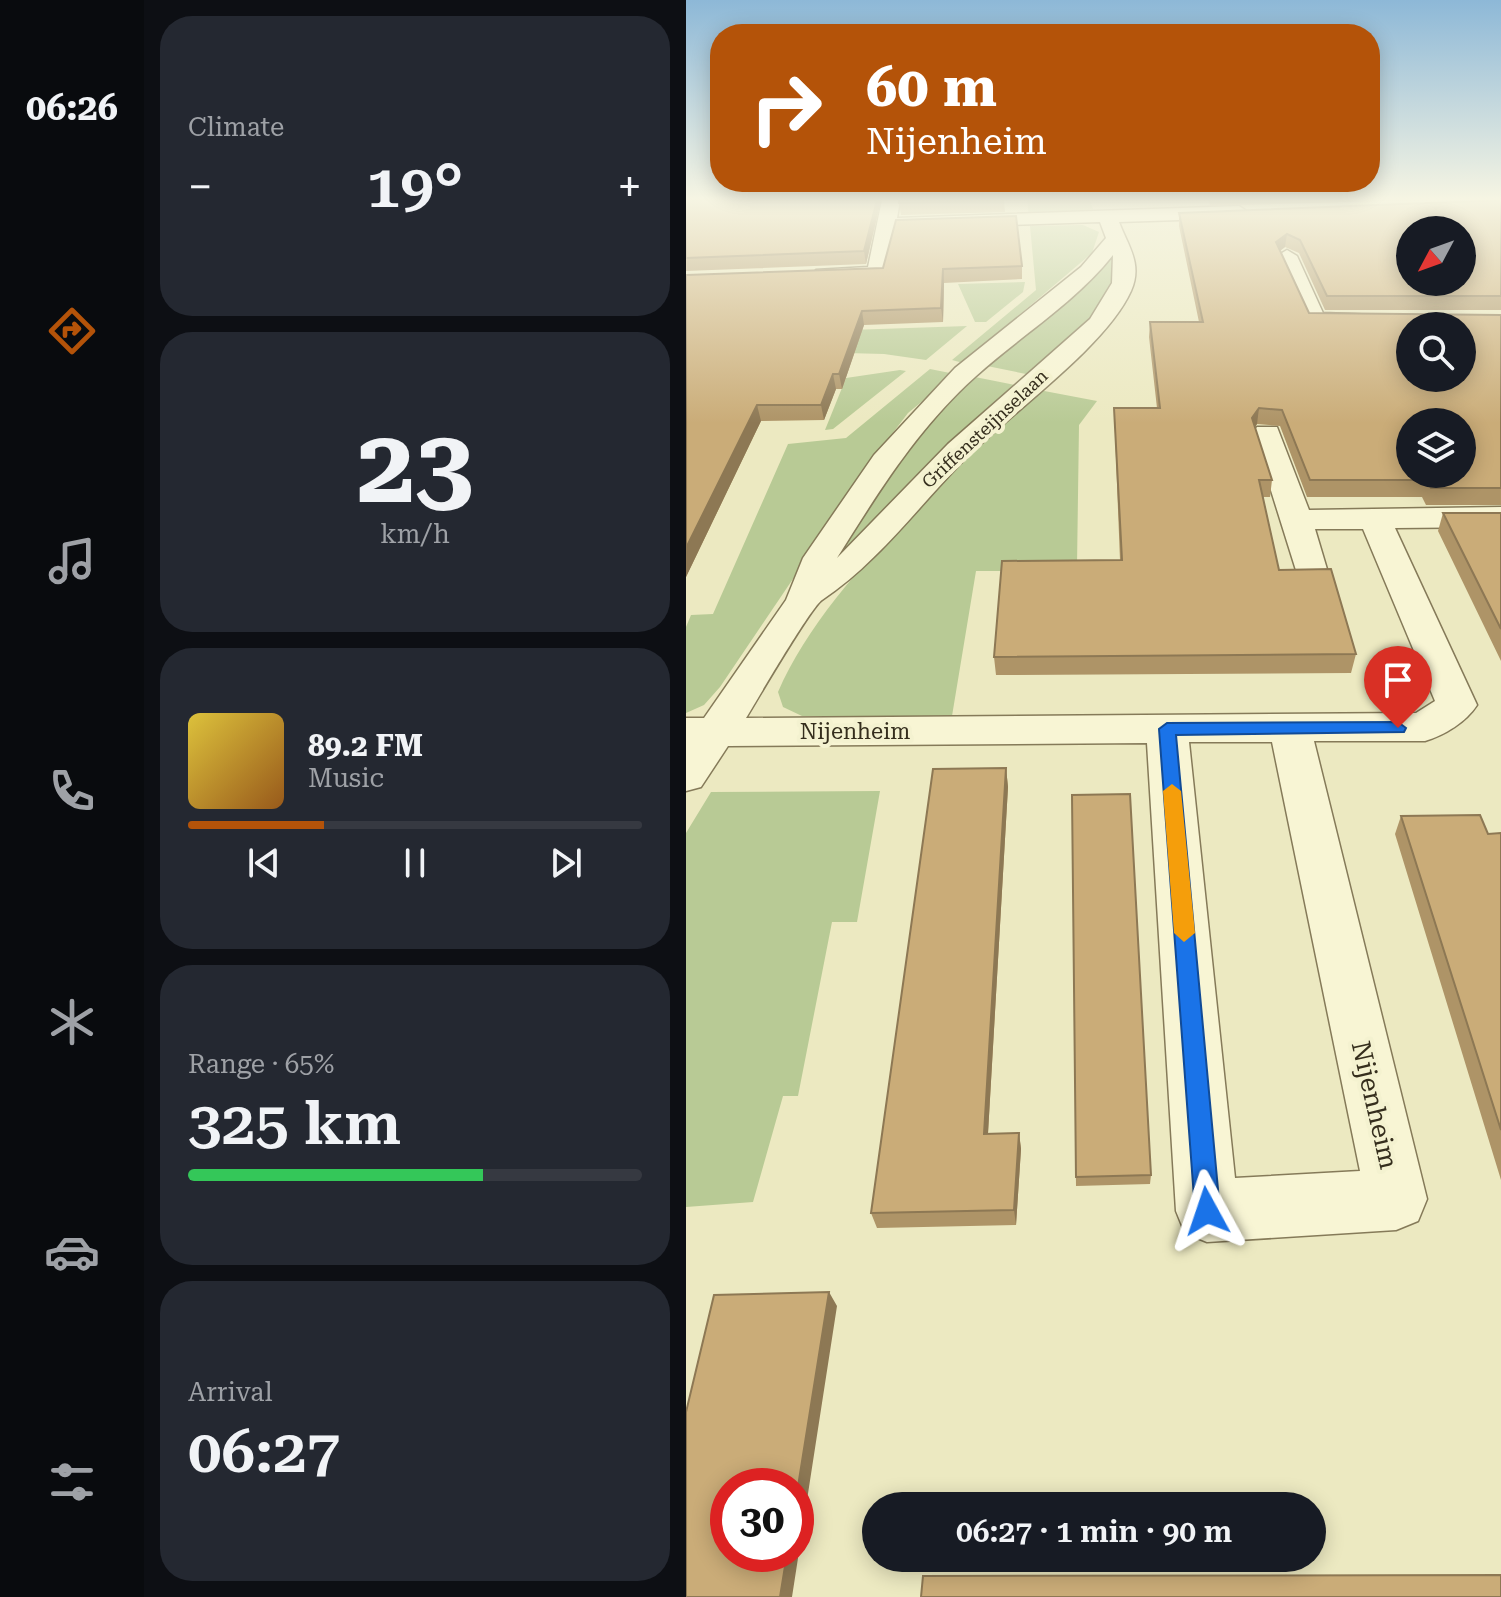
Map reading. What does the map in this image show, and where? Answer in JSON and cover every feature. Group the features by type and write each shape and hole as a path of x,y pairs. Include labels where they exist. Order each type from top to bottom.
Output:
{"street":[{"path":"805,276 840,275"},
{"name":"Griffensteijnselaan","path":"804,600 820,558 884,461 915,423 964,373 1086,275"},
{"name":"Griffensteijnselaan","path":"686,776 700,732 804,600 849,565 958,450 1098,324 1116,301 1123,275"},
{"path":"1296,275 1315,320 1386,320"},
{"path":"1304,293 1335,293"},
{"path":"1267,433 1312,576"},
{"path":"1296,520 1501,517"},
{"name":"Nijenheim","path":"700,732 1425,727 1457,705 1374,518"},
{"name":"Nijenheim","path":"1167,729 1207,1211 1396,1199 1290,729"}],"green space":[{"path":"1035,275 1067,275 963,363 952,360 1036,290"},
{"path":"1095,275 1115,275 1100,307 1087,322 1026,374 987,366"},
{"path":"1025,282 1023,292 986,322 975,322 958,284"},
{"path":"967,326 926,360 884,354 808,352 761,333"},
{"path":"930,369 955,374 908,413 720,687 704,705 686,713 686,627 691,615 713,614 788,444 846,438"},
{"path":"906,371 833,429 825,430 846,378"},
{"path":"975,377 1015,385 912,479 850,548 841,547 916,437"},
{"path":"1039,390 1097,401 1079,425 1077,566 1068,571 976,571 952,716 802,716 783,707 778,692 799,651 859,570 931,493"},
{"path":"880,791 857,922 832,922 798,1096 783,1096 753,1202 686,1207 686,833 711,792"}],"building":[{"path":"686,275 943,275 941,308 862,311 839,374 833,374 821,405 757,405 686,548"},
{"path":"1193,275 1291,275 1309,313 1396,314 1396,392 1476,392 1476,315 1501,315 1501,488 1476,488 1476,408 1396,408 1396,480 1310,480 1282,410 1259,408 1252,418 1272,480 1259,480 1279,570 1331,569 1356,654 994,657 1002,561 1122,560 1114,408 1160,408 1150,322 1203,322"},
{"path":"1317,275 1396,275 1396,296 1327,296"},
{"path":"1476,275 1501,275 1501,296 1476,296"},
{"path":"1443,513 1501,513 1501,629"},
{"path":"1006,768 984,1134 1019,1133 1014,1210 871,1213 933,769"},
{"path":"1130,794 1151,1175 1076,1177 1072,795"},
{"path":"1480,815 1488,834 1501,833 1501,1130 1401,816"},
{"path":"829,1292 801,1468 710,1468 710,1572 784,1572 780,1597 686,1597 686,1412 714,1295"},
{"path":"1501,1575 1501,1597 921,1597 923,1576"}],"slow traffic":[{"path":"1172,791 1184,933"}],"route":[{"path":"1207,1211 1167,729 1398,728"}]}
